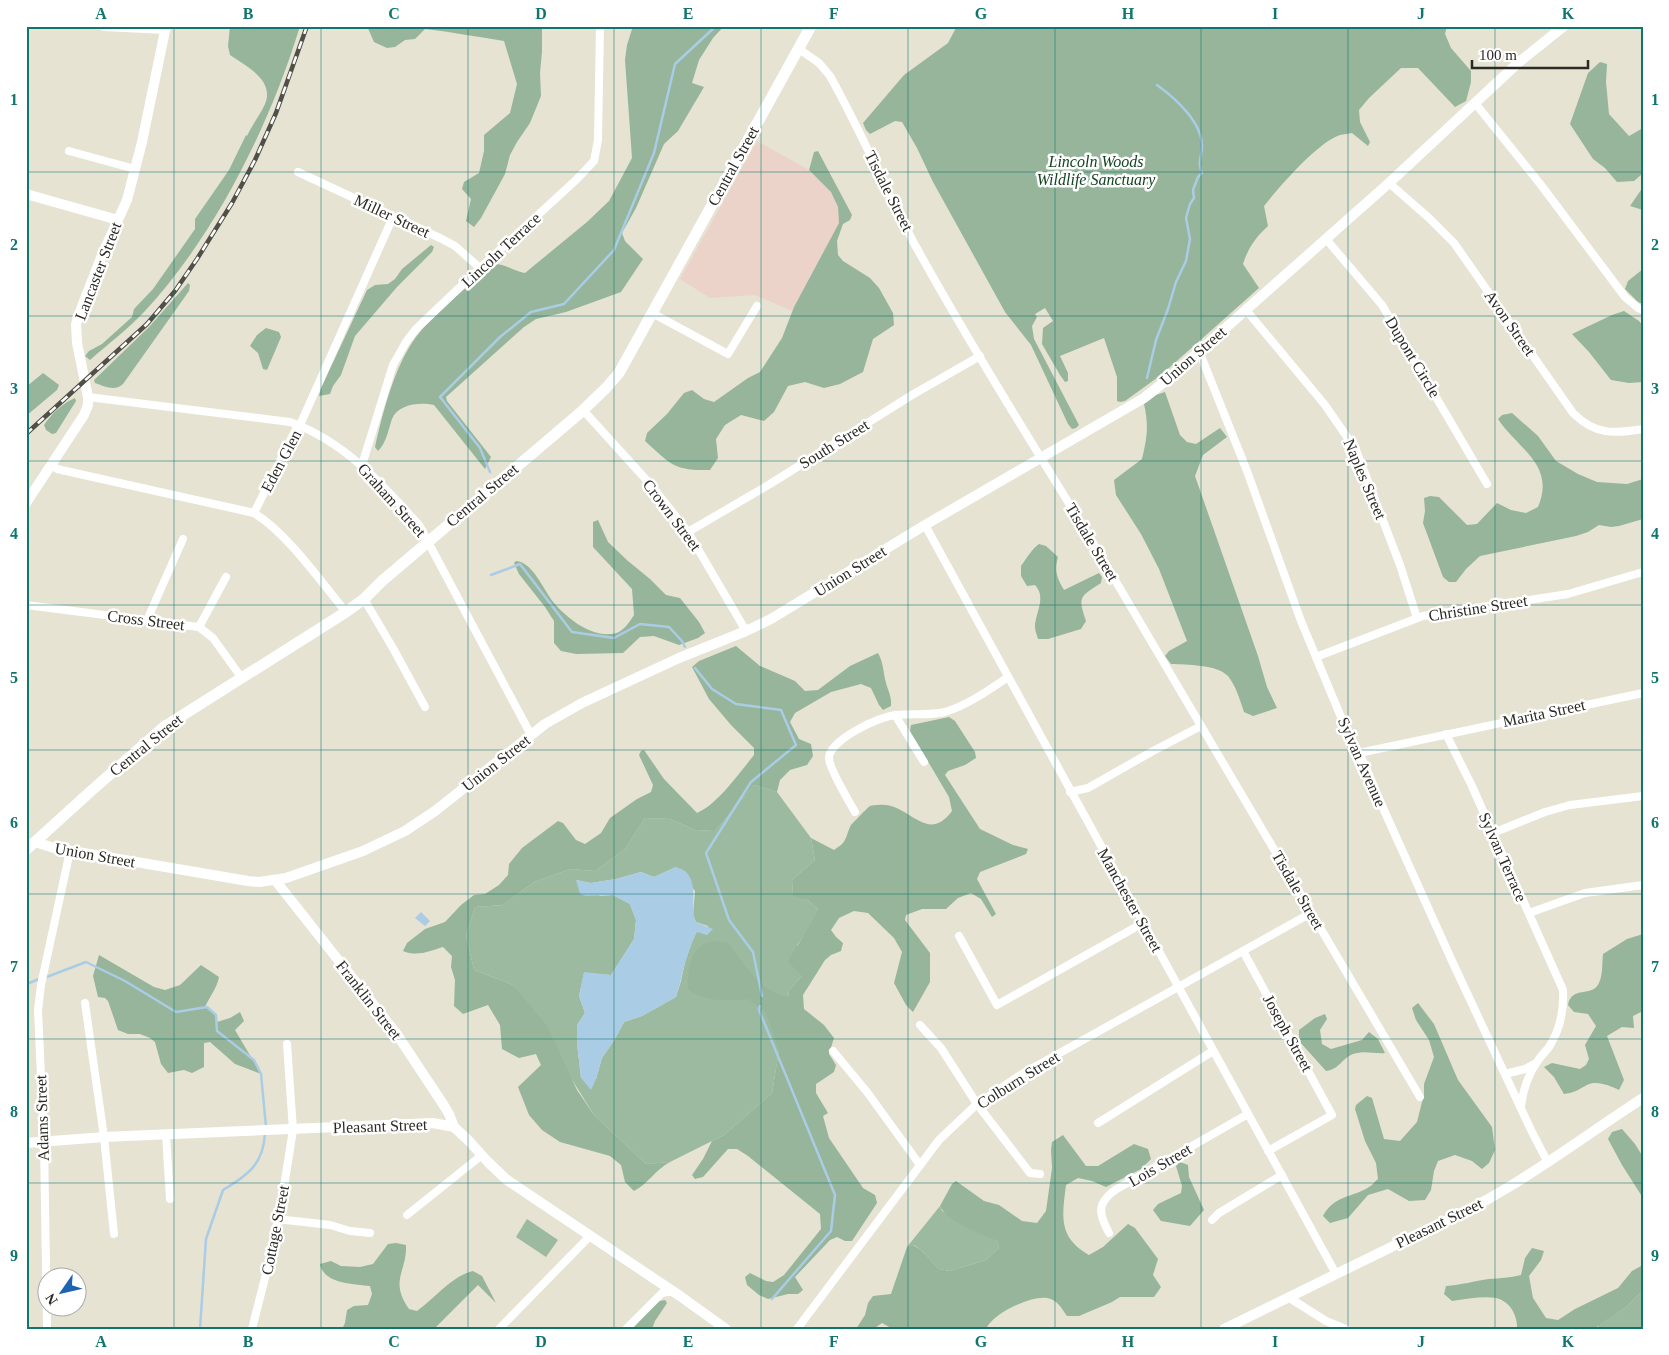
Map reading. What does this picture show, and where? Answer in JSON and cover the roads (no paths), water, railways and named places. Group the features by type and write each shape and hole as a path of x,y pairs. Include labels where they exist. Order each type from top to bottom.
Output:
{"main road":[{"path":"104,26 165,28"},
{"name":"Central Street","path":"31,846 164,727 364,599 382,580 583,410 606,388 619,373 810,26"},
{"name":"Union Street","path":"31,846 54,848 259,882 286,878 350,855 400,834 435,810 545,724 588,700 679,658 746,631 794,606 925,525 1144,398 1168,379 1389,183 1518,64 1564,26"},
{"name":"Lancaster Street","path":"26,503 84,415 88,405 88,396 77,344 76,324 126,200 149,110 165,28"},
{"path":"26,194 118,220"},
{"name":"Franklin Street","path":"275,880 400,1039 443,1104 454,1128"},
{"name":"Pleasant Street","path":"1224,1329 1502,1192 1643,1098"},
{"name":"Pleasant Street","path":"26,1143 104,1137 434,1123 454,1128"},
{"path":"454,1128 507,1180 673,1291 726,1329"}],"street":[{"name":"Lincoln Terrace","path":"362,465 393,366 406,342 416,329 594,161 598,140 600,26"},
{"name":"Tisdale Street","path":"799,49 819,63 830,76 914,243 1040,458 1268,837 1420,1097"},
{"path":"1476,103 1541,185 1625,297 1643,310"},
{"path":"69,151 135,169"},
{"name":"Miller Street","path":"298,172 455,246 480,268"},
{"name":"Avon Street","path":"1389,183 1454,243 1573,413 1582,422 1596,430 1605,432 1643,429"},
{"name":"Eden Glen","path":"51,464 58,469 254,512 295,431 300,425 392,217"},
{"name":"Dupont Circle","path":"1326,238 1382,305 1487,484"},
{"path":"652,313 728,354 757,306"},
{"name":"Naples Street","path":"1246,310 1326,405 1356,450 1400,565 1417,618"},
{"name":"Sylvan Avenue","path":"1200,350 1296,606 1341,717 1452,961 1548,1163"},
{"name":"South Street","path":"688,532 770,484 912,395 980,356"},
{"name":"Graham Street","path":"88,396 290,422 300,425 351,456 380,482 420,526 531,735"},
{"name":"Crown Street","path":"583,410 651,485 688,532 746,631"},
{"path":"254,512 266,520 291,546 346,612"},
{"name":"Manchester Street","path":"925,525 1336,1274"},
{"path":"146,620 184,539"},
{"name":"Christine Street","path":"1316,657 1417,618 1454,610 1568,594 1643,572"},
{"path":"199,626 226,577"},
{"path":"364,599 425,707"},
{"name":"Cross Street","path":"26,605 199,626 213,638 241,677"},
{"path":"855,812 828,759 830,749 835,744 882,718 894,715 929,715 947,711 979,696 1008,677"},
{"name":"Marita Street","path":"1446,734 1643,693"},
{"path":"894,715 924,762"},
{"path":"1070,792 1088,788 1201,726"},
{"path":"1359,753 1446,734"},
{"name":"Sylvan Terrace","path":"1446,734 1562,986 1562,1016 1558,1030 1524,1089 1521,1108"},
{"path":"1493,833 1545,812 1570,805 1643,796"},
{"name":"Adams Street","path":"47,1329 44,1143 38,1010 41,985 70,851"},
{"path":"1529,913 1585,893 1643,885"},
{"name":"Colburn Street","path":"797,1329 939,1140 976,1104 1022,1074 1311,913"},
{"path":"959,936 997,1004 1142,923"},
{"name":"Joseph Street","path":"1243,952 1332,1114 1268,1151"},
{"path":"85,1003 104,1137 114,1234"},
{"path":"920,1026 941,1048 976,1104 1030,1173 1040,1174"},
{"name":"Cottage Street","path":"252,1329 270,1258 293,1130 287,1044"},
{"path":"833,1051 867,1092 920,1164"},
{"path":"1098,1122 1213,1051"},
{"path":"1505,1074 1525,1069 1538,1062"},
{"name":"Lois Street","path":"1110,1233 1102,1216 1101,1206 1105,1197 1248,1114"},
{"path":"166,1135 170,1199"},
{"path":"407,1215 482,1155"},
{"path":"1212,1220 1219,1213 1282,1176"},
{"path":"277,1220 330,1225 350,1231 370,1233"},
{"path":"499,1329 590,1236"},
{"path":"626,1329 662,1293 673,1291"},
{"path":"1288,1297 1326,1321 1346,1329"}],"water":[{"path":"676,867 685,871 691,879 693,910 696,922 713,929 707,935 697,932 687,956 676,997 642,1016 624,1022 602,1058 591,1090 581,1078 577,1043 577,1025 585,1013 579,996 584,972 611,975 634,939 636,920 630,904 613,895 586,896 580,894 576,880 591,883 641,872 654,877"},
{"path":"421,912 430,921 425,926 415,918"}],"waterway":[{"path":"490,472 480,448 440,397 500,337 531,312 564,304 614,250 654,153 675,64 716,26"},
{"path":"1147,378 1156,340 1176,282 1186,261 1190,239 1186,218 1194,198 1193,190 1198,177 1202,173 1200,163 1202,146 1198,128 1186,111 1157,85"},
{"path":"491,575 520,564 572,632 614,638 640,624 669,627 685,647"},
{"path":"695,668 712,689 736,704 781,710 796,745 751,782 706,853 729,920 753,952 762,996"},
{"path":"44,978 86,962 125,981 176,1012 207,1007 216,1015 217,1031 254,1060 261,1074 266,1127"},
{"path":"26,987 29,983 39,979"},
{"path":"760,1006 759,1010 835,1195 831,1231 772,1299"},
{"path":"200,1329 206,1239 223,1190 240,1179 253,1167 262,1152 265,1132"}],"railway":[{"path":"26,434 147,324 175,291 232,203 255,160 276,113 307,26"}],"park label":[{"name":"Lincoln Woods Wildlife Sanctuary","path":"1096,170"}]}
